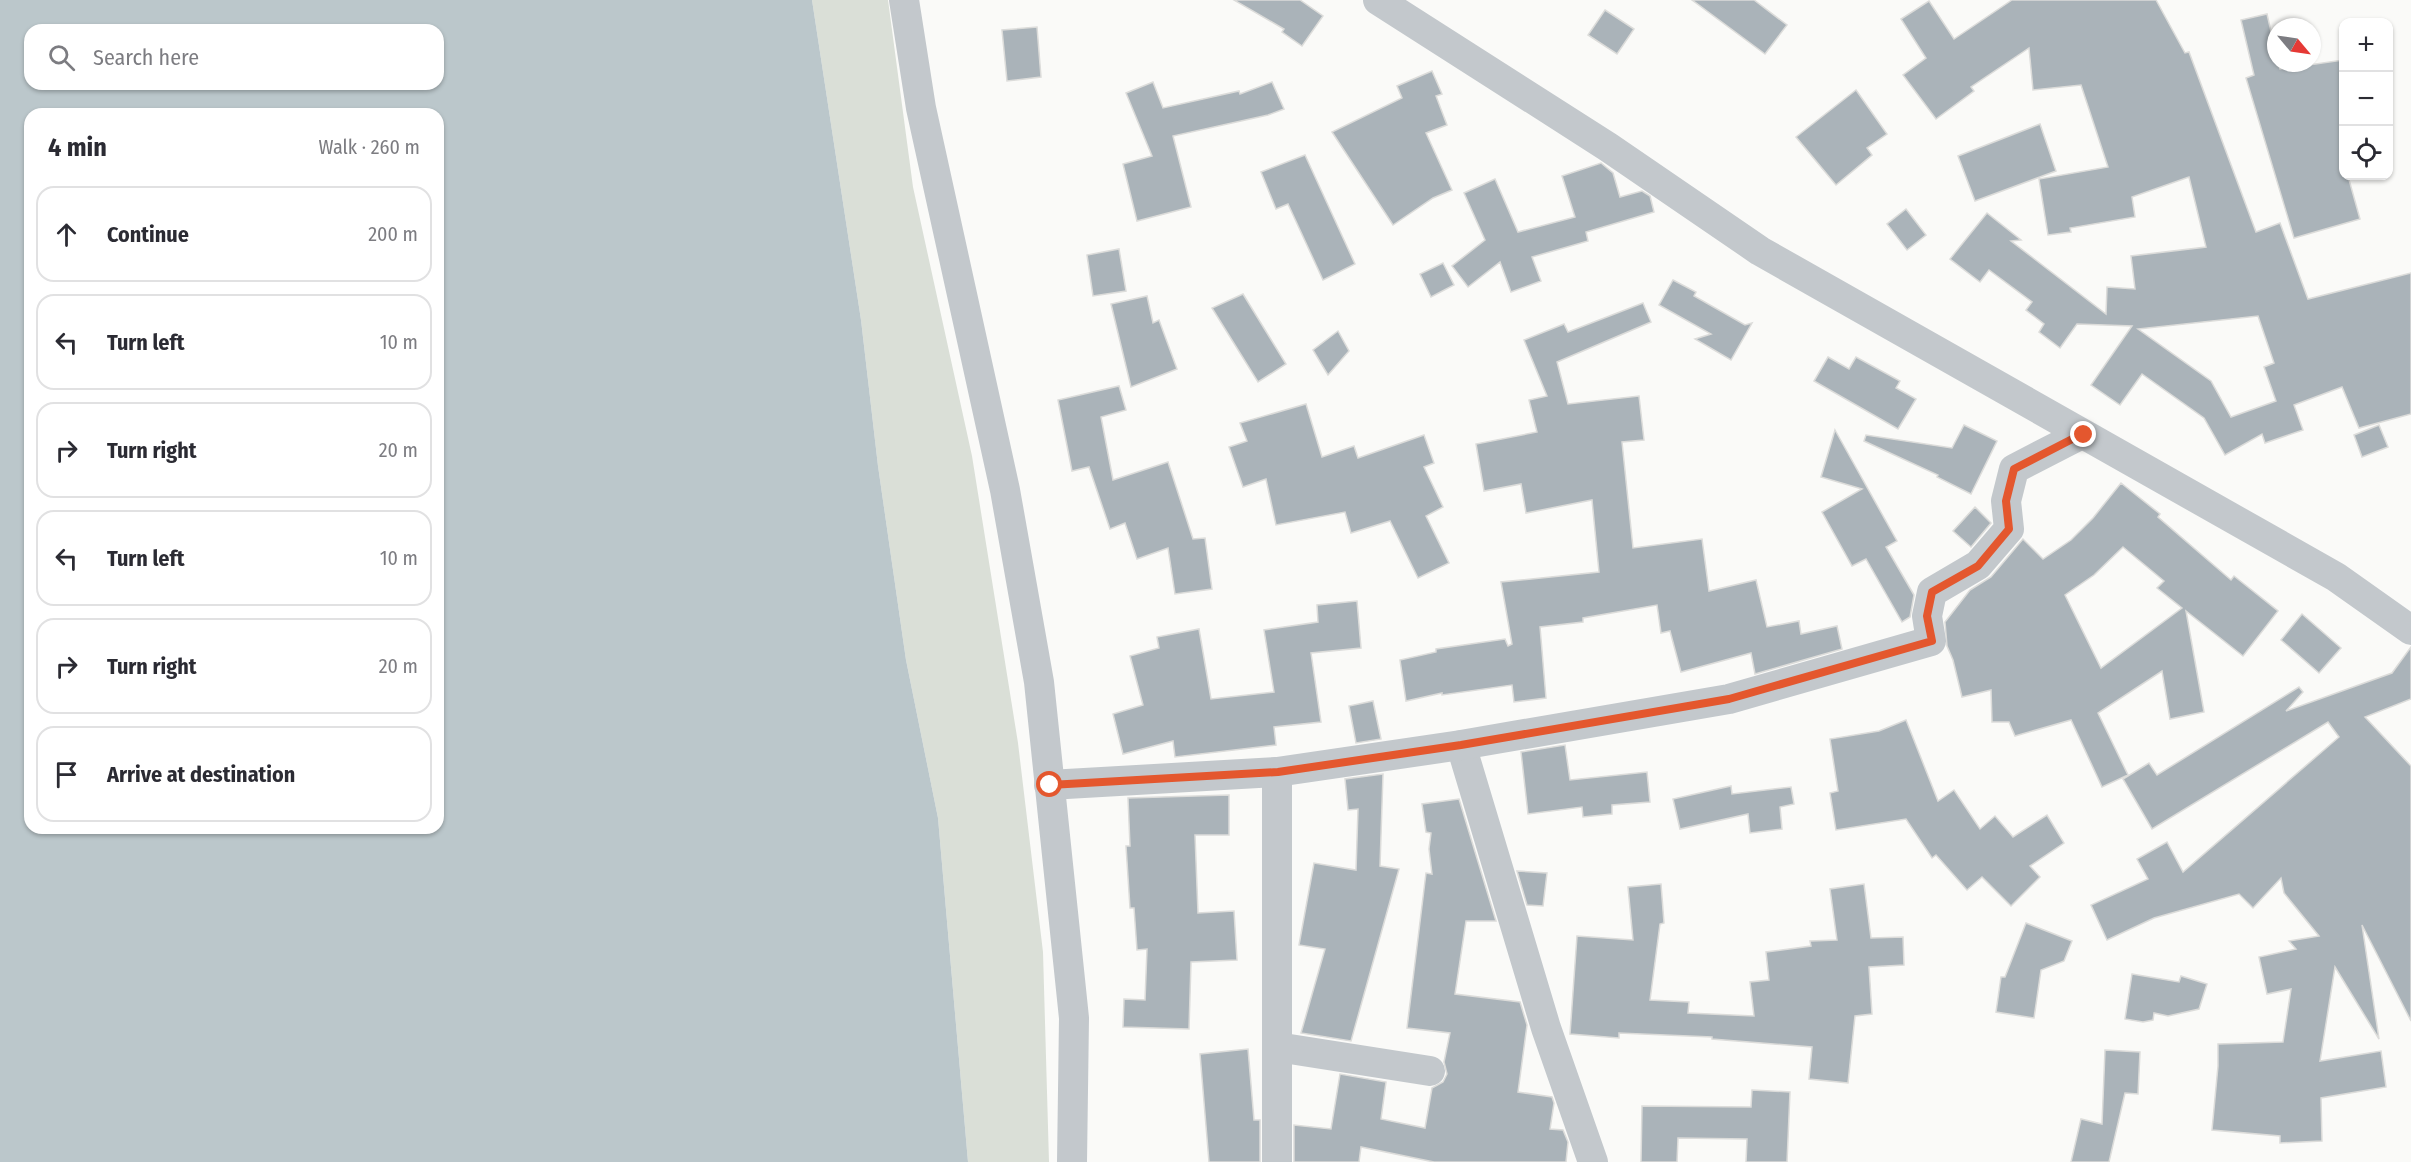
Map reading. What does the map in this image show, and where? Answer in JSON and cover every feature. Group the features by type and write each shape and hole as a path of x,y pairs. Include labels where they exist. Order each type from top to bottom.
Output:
{"street":[{"path":"904,0 921,108 1007,501 1039,682 1074,1018 1072,1162"},
{"path":"1378,0 1608,147 1760,251 2336,577 2411,630"},
{"path":"1050,785 1278,772 1461,745 1729,699 1932,641 1927,616 1932,592 1978,566 2009,529 2006,501 2014,469 2082,434"},
{"path":"1461,745 1546,1028 1593,1162"},
{"path":"1277,1162 1278,772"},
{"path":"1277,1047 1430,1071"}],"shaded area":[{"path":"0,0 812,0 861,320 878,466 906,660 938,818 968,1162 0,1162"},
{"path":"812,0 888,0 913,187 972,456 1018,743 1043,952 1049,1162 968,1162 938,818 906,660 878,466 861,320"}],"building":[{"path":"1234,0 1300,0 1323,16 1302,46 1282,32 1284,29"},
{"path":"1692,0 1754,0 1787,25 1765,54"},
{"path":"2012,0 2156,0 2185,53 2189,52 2256,232 2280,223 2308,299 2411,273 2411,414 2359,428 2342,387 2294,405 2303,430 2265,443 2262,434 2225,455 2204,418 2142,374 2120,405 2091,385 2132,326 2077,324 2060,348 2039,332 2044,324 2026,310 2032,302 1989,270 1980,282 1950,259 1987,213 2021,240 2011,241 2106,314 2107,287 2135,289 2131,256 2206,247 2189,177 2132,197 2135,217 2070,228 2071,232 2048,235 2039,179 2108,167 2081,85 2033,90 2029,48 1971,87 1974,91 1936,119 1903,75 1926,58 1901,19 1929,1 1954,39","holes":["2258,316 2274,363 2264,367 2276,401 2231,417 2211,381 2138,329"]},
{"path":"1605,10 1634,29 1617,54 1588,35"},
{"path":"2267,14 2267,72 2321,72 2321,63 2339,61 2339,180 2349,180 2360,219 2294,238 2246,78 2254,75 2241,20"},
{"path":"1037,27 1041,77 1007,81 1002,30"},
{"path":"1432,71 1442,94 1436,96 1447,125 1426,133 1452,190 1433,198 1393,225 1332,132 1402,98 1397,86"},
{"path":"1153,82 1163,108 1239,91 1240,94 1272,82 1284,109 1268,115 1173,136 1191,207 1137,221 1123,164 1152,156 1126,93"},
{"path":"1856,90 1887,134 1867,148 1872,155 1836,185 1796,137"},
{"path":"2040,124 2056,171 1975,201 1958,156"},
{"path":"1305,155 1355,264 1323,280 1288,204 1276,209 1261,172"},
{"path":"1601,163 1613,173 1620,197 1642,191 1650,196 1654,212 1586,232 1588,241 1532,257 1541,281 1511,292 1500,262 1468,287 1452,266 1485,240 1464,193 1495,179 1518,232 1575,217 1562,176"},
{"path":"1906,209 1926,235 1907,250 1887,224"},
{"path":"1119,249 1126,291 1093,296 1087,255"},
{"path":"1443,263 1454,285 1431,297 1420,274"},
{"path":"1673,280 1696,292 1694,296 1745,325 1752,323 1731,360 1695,339 1711,334 1659,305"},
{"path":"1243,294 1286,364 1258,382 1212,308"},
{"path":"1147,296 1153,323 1159,320 1177,369 1131,387 1111,304"},
{"path":"1643,303 1651,322 1557,362 1568,404 1639,396 1644,440 1622,442 1633,548 1702,539 1709,591 1756,580 1767,627 1799,621 1801,634 1837,626 1842,649 1755,674 1751,653 1681,672 1670,631 1661,633 1657,605 1583,618 1583,622 1540,627 1546,698 1514,702 1512,685 1442,695 1442,693 1406,701 1400,660 1436,652 1436,649 1505,639 1508,646 1512,644 1501,582 1599,572 1592,500 1526,513 1521,484 1484,491 1476,444 1537,432 1529,400 1547,396 1524,340 1564,324 1568,332"},
{"path":"1338,331 1349,351 1328,375 1313,350"},
{"path":"1828,357 1849,369 1856,357 1900,381 1896,388 1916,399 1898,429 1814,381"},
{"path":"1119,386 1126,410 1101,417 1113,480 1168,462 1193,539 1205,538 1212,589 1175,594 1168,548 1137,559 1125,523 1110,529 1089,467 1072,471 1058,400"},
{"path":"1306,404 1322,457 1354,446 1358,458 1424,435 1434,463 1424,467 1443,507 1426,516 1449,563 1418,578 1390,521 1351,533 1345,512 1276,525 1266,479 1243,487 1229,447 1247,441 1240,423"},
{"path":"1964,425 1997,441 1971,494 1937,477 1938,475 1864,441 1866,435 1952,448"},
{"path":"2379,425 2388,447 2362,457 2354,435"},
{"path":"1835,430 1897,541 1886,547 1914,595 1910,617 1902,622 1866,559 1852,566 1822,512 1862,489 1821,477"},
{"path":"2121,483 2160,514 2158,517 2231,580 2234,576 2278,611 2243,656 2186,611 2204,712 2170,719 2162,671 2098,713 2128,775 2102,787 2071,720 2015,736 2009,722 1992,722 1991,690 1962,697 1953,660 1947,646 1945,622 1970,590 1991,577 2023,539 2043,559 2071,540 2093,518","holes":["2123,547 2164,581 2157,588 2182,608 2101,668 2065,595 2094,575"]},
{"path":"1975,507 1991,523 1971,547 1953,531"},
{"path":"1357,601 1361,648 1311,653 1321,722 1274,727 1276,745 1175,757 1173,741 1123,754 1113,714 1143,705 1130,656 1159,648 1157,637 1199,629 1211,699 1274,692 1264,630 1318,622 1317,605"},
{"path":"2302,614 2341,648 2319,673 2281,640"},
{"path":"2411,647 2411,699 2365,717 2411,766 2411,1021 2362,925 2379,1039 2335,967 2320,1061 2381,1051 2386,1087 2321,1098 2322,1141 2280,1143 2280,1136 2212,1130 2218,1044 2283,1042 2291,989 2267,994 2259,957 2296,949 2289,941 2319,936 2284,893 2281,878 2253,908 2239,894 2154,918 2107,940 2091,905 2148,879 2137,859 2167,842 2183,872 2339,737 2328,722 2152,829 2123,779 2149,763 2157,775 2299,687 2303,692 2286,711 2392,673"},
{"path":"1373,701 1381,739 1356,743 1349,706"},
{"path":"1906,720 1938,801 1954,790 1980,829 1995,816 2013,837 2047,815 2064,843 2030,866 2040,877 2011,906 1982,877 1967,890 1936,855 1932,858 1906,819 1836,830 1830,793 1838,791 1830,739 1879,731"},
{"path":"1565,745 1570,780 1647,772 1650,802 1612,805 1612,814 1583,817 1582,807 1528,814 1521,752"},
{"path":"1383,774 1380,866 1399,869 1351,1041 1301,1033 1325,949 1299,945 1314,863 1356,870 1358,809 1348,810 1345,779"},
{"path":"1731,786 1732,794 1791,787 1794,804 1780,807 1782,829 1750,833 1748,814 1680,829 1673,799"},
{"path":"1229,795 1229,835 1195,835 1198,913 1234,911 1237,960 1191,962 1189,1029 1123,1027 1124,999 1145,1000 1147,949 1137,950 1134,908 1130,908 1126,846 1130,846 1128,798"},
{"path":"1459,799 1496,921 1466,921 1455,994 1520,1002 1527,1025 1518,1092 1552,1097 1554,1103 1550,1129 1563,1130 1568,1142 1566,1162 1434,1162 1361,1147 1359,1162 1294,1162 1294,1125 1331,1129 1340,1074 1386,1082 1381,1119 1425,1128 1432,1088 1443,1082 1447,1074 1444,1062 1450,1033 1407,1028 1426,873 1432,874 1429,849 1431,833 1426,832 1422,804"},
{"path":"1517,871 1547,873 1543,906 1527,905"},
{"path":"1661,884 1664,923 1660,924 1650,1000 1689,1002 1688,1013 1754,1016 1750,982 1769,980 1766,952 1811,946 1810,941 1837,940 1830,889 1864,884 1871,938 1903,937 1904,965 1869,967 1872,1014 1855,1016 1848,1083 1809,1079 1812,1047 1712,1039 1712,1037 1619,1033 1619,1038 1570,1034 1577,936 1633,940 1628,887"},
{"path":"2026,923 2072,941 2064,961 2041,970 2034,1018 1996,1012 2001,977 2005,977"},
{"path":"2132,974 2179,982 2181,976 2207,984 2199,1009 2168,1016 2154,1013 2153,1020 2143,1022 2125,1019"},
{"path":"1248,1049 1254,1120 1260,1120 1260,1162 1209,1162 1200,1054"},
{"path":"2105,1050 2140,1052 2138,1094 2125,1093 2109,1162 2071,1162 2081,1119 2102,1124"},
{"path":"1752,1090 1790,1092 1787,1162 1746,1162 1747,1139 1678,1138 1677,1162 1641,1162 1642,1106 1751,1107"}],"route":[{"path":"1050,785 1278,772 1461,745 1729,699 1932,641 1927,616 1932,592 1956,576 1978,566 2009,529 2006,501 2014,469 2084,435"}]}
